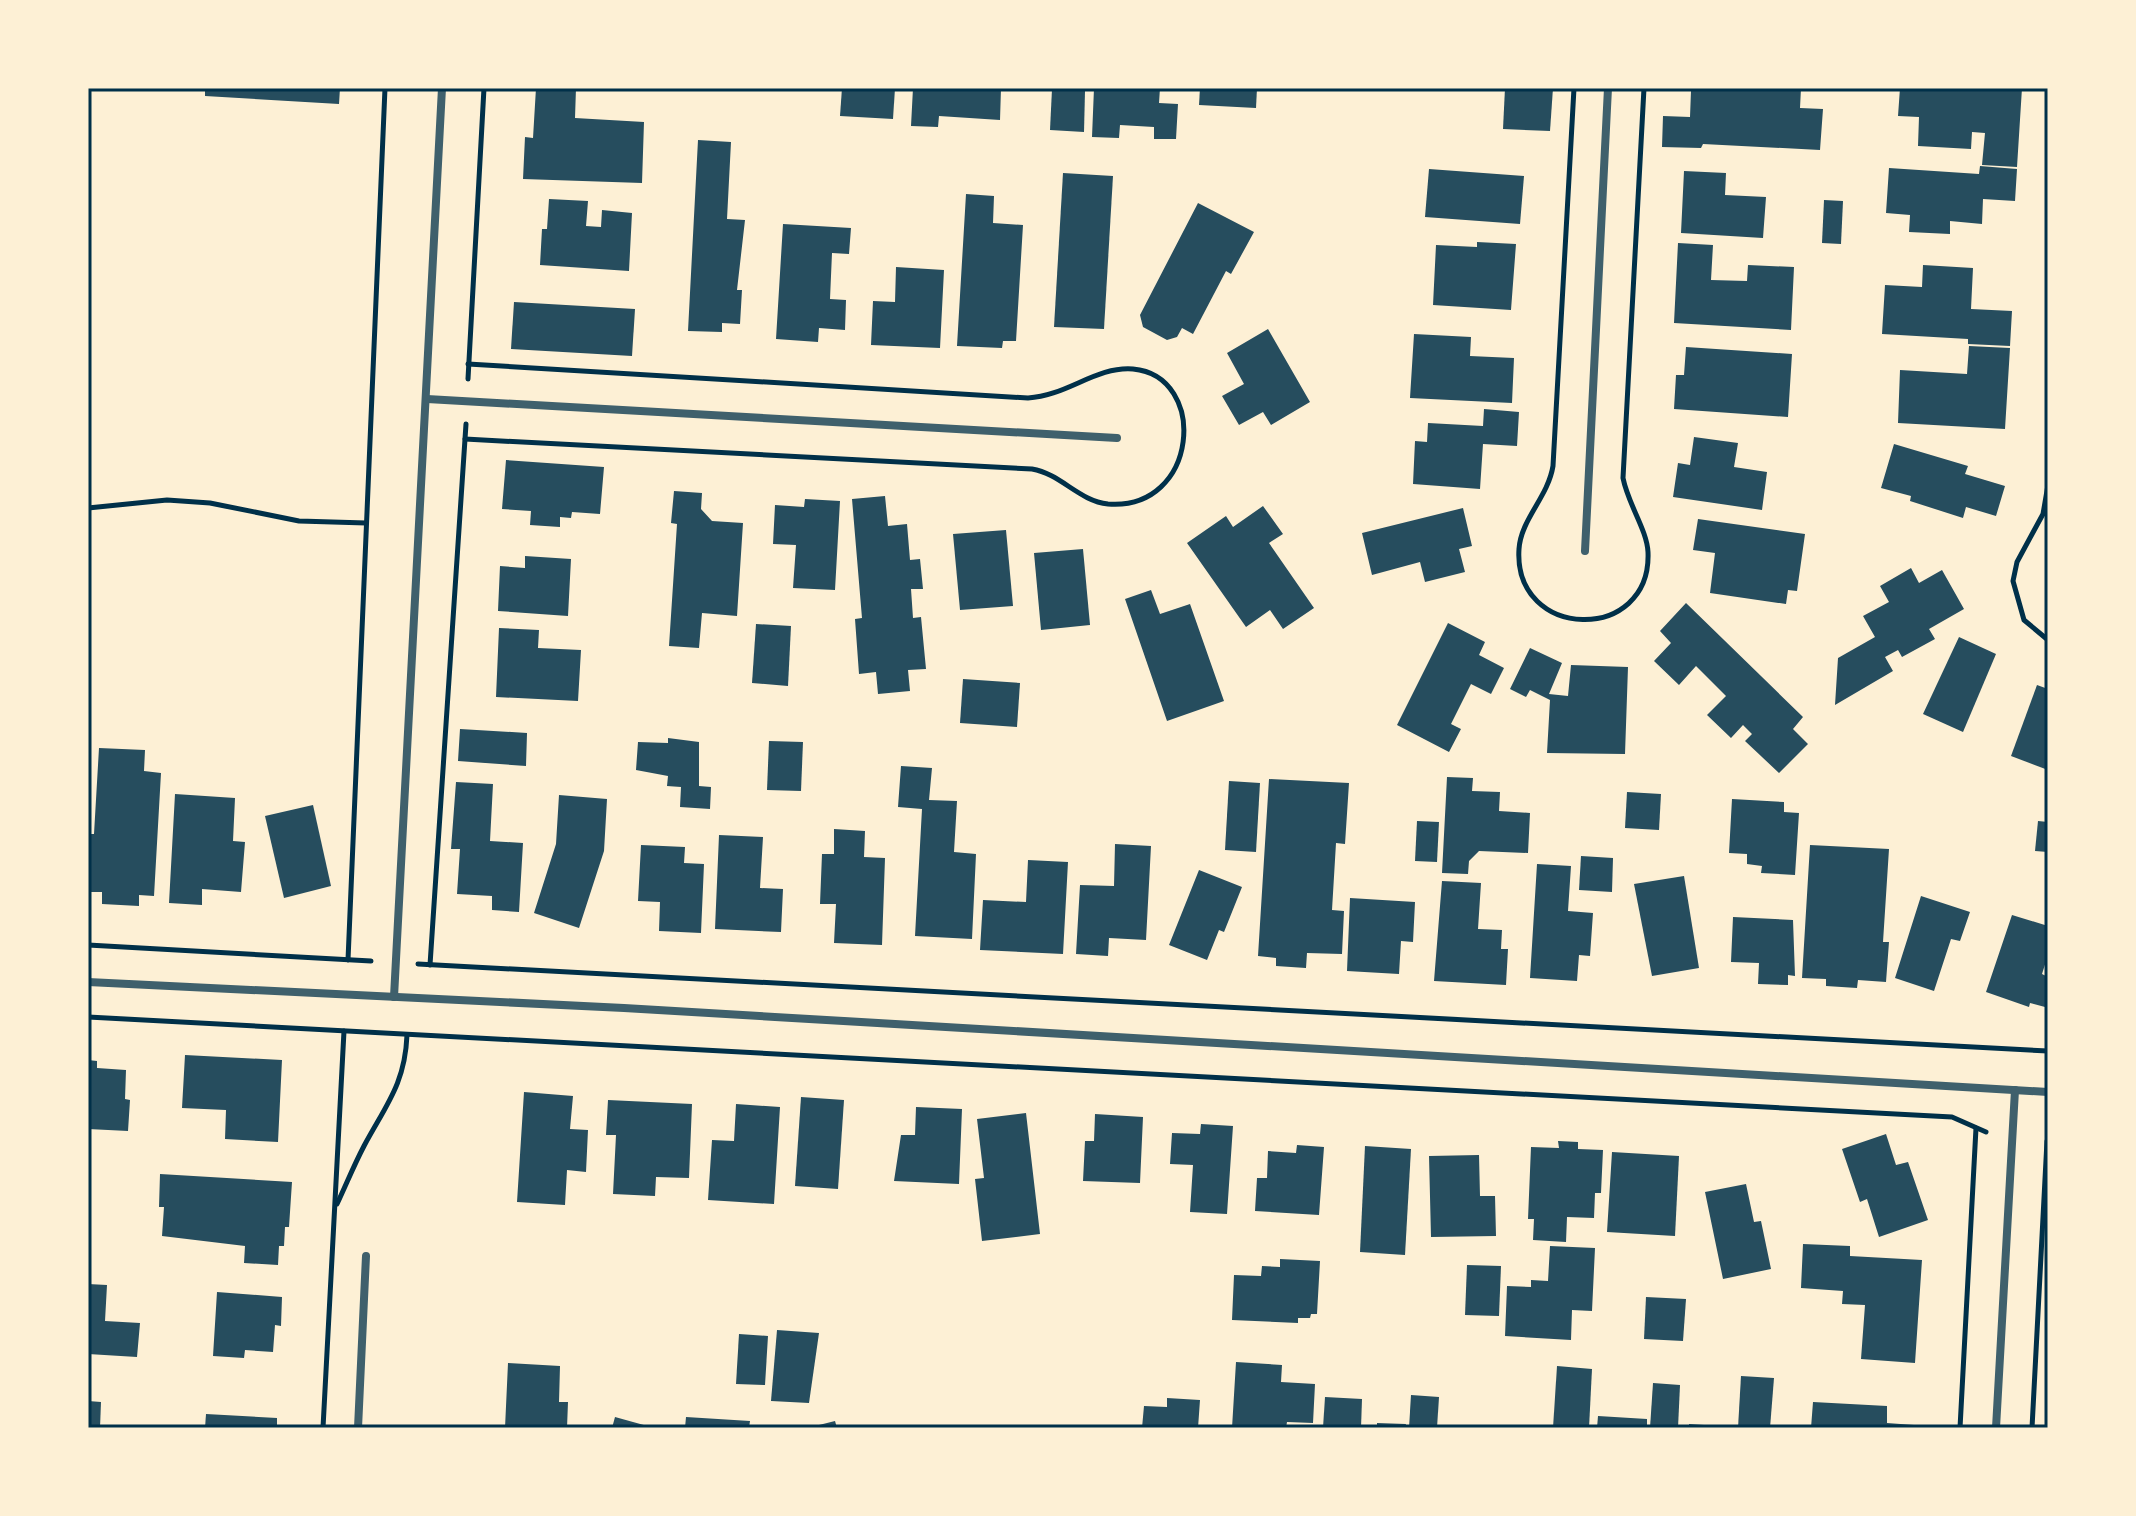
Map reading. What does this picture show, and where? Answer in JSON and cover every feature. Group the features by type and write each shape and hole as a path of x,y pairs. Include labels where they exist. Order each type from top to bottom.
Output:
{"street":[{"path":"394,997 442,88"},
{"path":"1585,551 1608,88"},
{"path":"427,399 1117,438"},
{"path":"88,982 2048,1092"},
{"path":"1996,1428 2015,1090"},
{"path":"358,1428 366,1256"}],"path":[{"path":"348,960 385,88"},
{"path":"468,379 484,88"},
{"path":"430,965 466,423"},
{"path":"2048,485 2043,514 2017,562 2013,581 2015,600 2024,620 2048,640"},
{"path":"88,508 167,500 196,502 299,521 366,523"},
{"path":"88,945 371,961"},
{"path":"418,964 2048,1051"},
{"path":"88,1017 1952,1117 1986,1132"},
{"path":"323,1428 344,1031"},
{"path":"334,1208 364,1146 395,1096 403,1071 407,1035"},
{"path":"1960,1428 1976,1128"},
{"path":"2032,1428 2046,1140"}],"building":[{"path":"205,88 340,88 339,104 205,96"},
{"path":"536,88 576,88 575,118 644,122 642,183 523,179 525,137 533,138"},
{"path":"842,88 895,88 893,119 840,116"},
{"path":"913,88 1001,88 1000,120 939,116 938,127 911,126"},
{"path":"1094,88 1160,88 1159,103 1178,104 1176,139 1154,139 1154,127 1120,125 1119,138 1092,137"},
{"path":"1200,88 1257,88 1256,108 1199,105"},
{"path":"1505,88 1553,88 1550,131 1503,129"},
{"path":"1695,88 1767,91 1767,88 1801,88 1800,108 1823,109 1820,150 1703,144 1701,148 1662,147 1663,116 1690,117 1691,91"},
{"path":"1900,88 2022,88 2017,167 1982,165 1985,133 1972,132 1971,149 1918,146 1919,117 1898,116"},
{"path":"1052,89 1085,91 1084,132 1050,130"},
{"path":"698,140 731,142 727,219 745,220 737,290 742,290 740,324 722,323 722,332 688,331"},
{"path":"1980,166 2017,169 2015,201 1983,199 1982,224 1950,221 1950,234 1909,232 1910,215 1886,213 1889,168 1979,174"},
{"path":"1429,169 1524,176 1520,224 1425,217"},
{"path":"1684,171 1726,173 1725,195 1766,197 1763,238 1681,233"},
{"path":"1063,173 1113,176 1104,329 1054,327"},
{"path":"966,194 994,196 993,223 1023,225 1016,341 1003,341 1002,348 957,346"},
{"path":"549,199 588,201 586,226 601,227 602,210 632,213 629,271 540,265 542,229 547,229"},
{"path":"1824,200 1843,201 1841,244 1822,243"},
{"path":"1198,203 1254,232 1231,274 1226,271 1193,334 1182,328 1177,337 1167,340 1143,327 1140,315"},
{"path":"783,224 851,228 849,254 832,253 830,299 846,300 845,330 819,328 818,342 776,339"},
{"path":"1477,242 1516,244 1511,310 1433,305 1436,245 1477,247"},
{"path":"1678,243 1713,245 1711,280 1747,281 1748,265 1794,267 1791,330 1674,323"},
{"path":"1923,265 1973,268 1971,309 2012,311 2010,346 1968,344 1968,339 1882,334 1885,285 1922,287"},
{"path":"896,267 944,270 940,348 871,345 873,301 895,302"},
{"path":"514,302 635,309 632,356 511,349"},
{"path":"1268,329 1310,402 1271,425 1263,412 1239,425 1222,396 1244,384 1227,353"},
{"path":"1414,334 1471,337 1470,356 1514,358 1512,403 1410,398"},
{"path":"1969,346 2010,348 2005,429 1898,423 1900,370 1967,374"},
{"path":"1686,347 1792,354 1788,417 1674,409 1676,375 1684,375"},
{"path":"1484,409 1519,412 1517,446 1483,444 1480,489 1413,484 1415,441 1427,442 1428,423 1483,426"},
{"path":"1694,437 1738,443 1734,467 1767,472 1762,510 1673,497 1678,463 1690,465"},
{"path":"1894,444 1968,466 1965,474 2005,486 1996,516 1966,507 1963,518 1910,501 1911,496 1881,488"},
{"path":"506,460 604,467 600,514 572,512 571,518 560,517 560,527 530,525 531,511 502,509"},
{"path":"674,491 702,493 701,509 712,521 743,523 737,616 702,613 699,648 669,646 677,524 671,523"},
{"path":"885,496 888,526 907,524 910,560 920,559 923,589 911,589 913,618 921,617 926,669 908,670 910,691 878,694 876,672 859,674 855,619 862,618 852,499"},
{"path":"805,499 840,501 835,590 793,588 796,545 773,544 775,505 804,507"},
{"path":"1263,506 1283,534 1269,543 1314,608 1283,629 1270,610 1246,627 1187,543 1226,516 1233,527"},
{"path":"1463,508 1472,546 1459,549 1465,572 1425,582 1420,562 1372,575 1362,533"},
{"path":"1698,519 1805,534 1797,591 1788,590 1786,604 1710,593 1715,553 1693,550"},
{"path":"1006,530 1013,606 960,610 953,534"},
{"path":"1083,549 1090,625 1041,630 1034,553"},
{"path":"525,556 571,559 568,616 498,611 500,566 525,568"},
{"path":"1911,568 1919,583 1942,570 1964,609 1929,629 1935,639 1902,657 1898,650 1885,657 1893,671 1835,705 1838,658 1875,637 1863,616 1889,602 1880,586"},
{"path":"1151,590 1160,614 1190,604 1224,701 1167,721 1125,599"},
{"path":"1686,603 1803,717 1793,729 1808,744 1779,773 1745,741 1752,734 1743,725 1731,738 1707,715 1726,696 1696,666 1679,685 1654,661 1671,643 1660,631"},
{"path":"1448,623 1485,642 1479,655 1504,668 1491,694 1471,684 1451,724 1461,729 1449,752 1397,725"},
{"path":"756,624 791,626 788,686 752,683"},
{"path":"499,628 539,630 538,648 581,650 578,701 496,697"},
{"path":"1959,637 1996,654 1963,732 1923,714"},
{"path":"1530,648 1562,663 1549,694 1568,696 1571,665 1628,667 1625,754 1547,753 1550,700 1530,690 1526,697 1510,689"},
{"path":"963,679 1020,683 1017,727 960,723"},
{"path":"2037,685 2048,689 2048,770 2011,756"},
{"path":"460,729 527,733 526,766 458,761"},
{"path":"668,738 699,742 699,786 711,787 710,809 680,807 681,787 667,786 668,776 636,770 638,742 668,743"},
{"path":"769,741 803,742 801,791 767,790"},
{"path":"99,748 145,750 144,771 161,773 154,896 139,895 139,906 102,904 102,892 88,892 88,834 94,834"},
{"path":"901,766 932,768 929,800 957,801 954,852 976,854 972,939 915,936 922,809 898,807"},
{"path":"1447,777 1473,778 1472,791 1500,792 1499,811 1530,813 1528,853 1479,851 1469,861 1468,874 1442,873"},
{"path":"1269,779 1349,783 1345,844 1336,843 1332,910 1344,911 1342,954 1307,953 1306,968 1276,966 1276,958 1258,956"},
{"path":"1229,781 1260,783 1256,852 1225,850"},
{"path":"456,782 493,784 490,841 523,843 519,912 492,910 492,896 457,894 460,849 451,849"},
{"path":"1627,792 1661,794 1659,830 1625,828"},
{"path":"175,794 235,798 233,841 245,842 241,892 202,889 202,905 169,903"},
{"path":"559,795 607,799 604,851 579,928 534,913 556,844"},
{"path":"1732,799 1784,802 1784,812 1799,813 1795,875 1761,873 1762,866 1747,864 1747,854 1729,853"},
{"path":"313,805 331,886 284,898 265,816"},
{"path":"1417,821 1439,822 1437,862 1415,861"},
{"path":"2038,821 2048,822 2048,852 2035,851"},
{"path":"834,829 865,831 864,857 885,858 882,945 834,943 836,904 820,904 822,854 834,854"},
{"path":"719,835 763,837 760,888 783,889 781,932 715,929"},
{"path":"1115,844 1151,846 1146,940 1109,938 1108,956 1076,954 1080,885 1114,886"},
{"path":"641,845 685,847 684,863 704,864 701,933 659,931 660,902 638,901"},
{"path":"1810,845 1889,849 1883,942 1889,942 1886,982 1858,980 1857,988 1826,986 1826,979 1802,978"},
{"path":"1581,856 1613,858 1612,892 1579,890"},
{"path":"1028,860 1068,862 1063,954 980,950 983,900 1026,902"},
{"path":"1537,864 1571,866 1568,911 1593,913 1590,956 1579,955 1577,981 1530,978"},
{"path":"1199,870 1242,887 1224,932 1219,930 1207,960 1169,945"},
{"path":"1684,876 1699,968 1652,976 1634,884"},
{"path":"1442,881 1481,883 1478,929 1502,930 1501,949 1508,949 1506,985 1434,981"},
{"path":"1921,896 1970,912 1960,941 1951,939 1934,991 1895,978"},
{"path":"1350,898 1415,902 1413,942 1401,941 1399,974 1347,971"},
{"path":"2012,915 2048,926 2048,955 2042,974 2048,977 2045,1007 2030,1003 2029,1007 1986,992"},
{"path":"1733,917 1793,920 1795,976 1788,975 1788,985 1758,984 1759,963 1731,962"},
{"path":"185,1055 282,1060 278,1142 225,1139 226,1110 182,1108"},
{"path":"88,1060 97,1061 97,1068 126,1070 125,1099 130,1100 128,1131 88,1129"},
{"path":"524,1092 573,1096 570,1129 588,1130 586,1172 567,1170 565,1205 517,1202"},
{"path":"801,1097 844,1100 838,1189 795,1186"},
{"path":"608,1100 692,1104 689,1178 656,1177 655,1196 613,1194 616,1135 606,1135"},
{"path":"736,1104 780,1107 774,1204 708,1200 712,1140 734,1141"},
{"path":"916,1107 962,1109 959,1184 894,1181 901,1135 915,1135"},
{"path":"1026,1113 1040,1234 982,1241 975,1179 984,1178 977,1119"},
{"path":"1095,1114 1143,1117 1140,1183 1083,1181 1085,1141 1094,1141"},
{"path":"1201,1124 1233,1126 1227,1214 1190,1212 1193,1165 1170,1164 1172,1133 1200,1134"},
{"path":"1886,1134 1896,1165 1908,1162 1928,1220 1879,1237 1867,1199 1860,1202 1842,1149"},
{"path":"1558,1141 1578,1142 1578,1149 1603,1150 1601,1193 1595,1193 1594,1218 1567,1217 1566,1242 1533,1240 1534,1219 1528,1219 1531,1147 1559,1148"},
{"path":"1297,1145 1324,1147 1319,1215 1255,1211 1257,1178 1267,1178 1268,1151 1296,1153"},
{"path":"1365,1146 1411,1149 1405,1255 1360,1252"},
{"path":"1612,1152 1679,1156 1675,1236 1607,1232"},
{"path":"1479,1155 1480,1196 1495,1196 1496,1236 1431,1237 1429,1156"},
{"path":"160,1174 292,1182 289,1227 285,1227 284,1246 279,1246 278,1265 244,1263 245,1246 162,1236 164,1207 159,1207"},
{"path":"1746,1184 1754,1222 1761,1221 1771,1269 1723,1279 1705,1192"},
{"path":"1803,1244 1850,1246 1850,1256 1922,1260 1915,1363 1861,1359 1865,1305 1842,1304 1843,1291 1801,1288"},
{"path":"1550,1246 1595,1248 1592,1311 1572,1310 1571,1340 1505,1336 1507,1286 1531,1287 1531,1280 1548,1281"},
{"path":"1280,1259 1320,1261 1317,1314 1311,1314 1310,1318 1298,1318 1298,1323 1232,1320 1234,1275 1261,1276 1262,1266 1280,1267"},
{"path":"1467,1265 1501,1266 1499,1316 1465,1315"},
{"path":"88,1284 107,1285 105,1321 140,1323 137,1357 88,1354"},
{"path":"217,1292 282,1297 281,1326 275,1325 273,1352 245,1350 244,1358 213,1356"},
{"path":"1646,1297 1686,1299 1683,1341 1644,1339"},
{"path":"777,1330 819,1333 809,1403 771,1401"},
{"path":"739,1334 768,1336 765,1385 736,1384"},
{"path":"1236,1362 1282,1365 1281,1382 1315,1384 1313,1423 1287,1422 1286,1428 1232,1428"},
{"path":"508,1363 560,1366 559,1402 568,1402 567,1428 505,1428"},
{"path":"1557,1366 1592,1369 1589,1428 1553,1428"},
{"path":"1741,1376 1774,1378 1770,1428 1738,1428"},
{"path":"1653,1383 1680,1385 1678,1428 1650,1428"},
{"path":"1411,1395 1439,1397 1437,1428 1409,1428"},
{"path":"1325,1397 1362,1399 1361,1428 1323,1428"},
{"path":"1167,1398 1200,1400 1198,1428 1142,1428 1144,1406 1167,1407"},
{"path":"88,1401 101,1402 100,1428 88,1428"},
{"path":"1813,1402 1887,1406 1887,1423 1914,1425 1914,1428 1811,1428"},
{"path":"206,1414 277,1418 277,1428 205,1428"},
{"path":"1598,1416 1647,1419 1647,1428 1597,1428"},
{"path":"615,1417 651,1427 651,1428 612,1428"},
{"path":"686,1417 750,1421 749,1428 685,1428"},
{"path":"835,1421 837,1428 811,1428 811,1427"},
{"path":"1377,1423 1406,1424 1405,1428 1377,1428"},
{"path":"1689,1424 1719,1426 1719,1428 1689,1428"}]}
